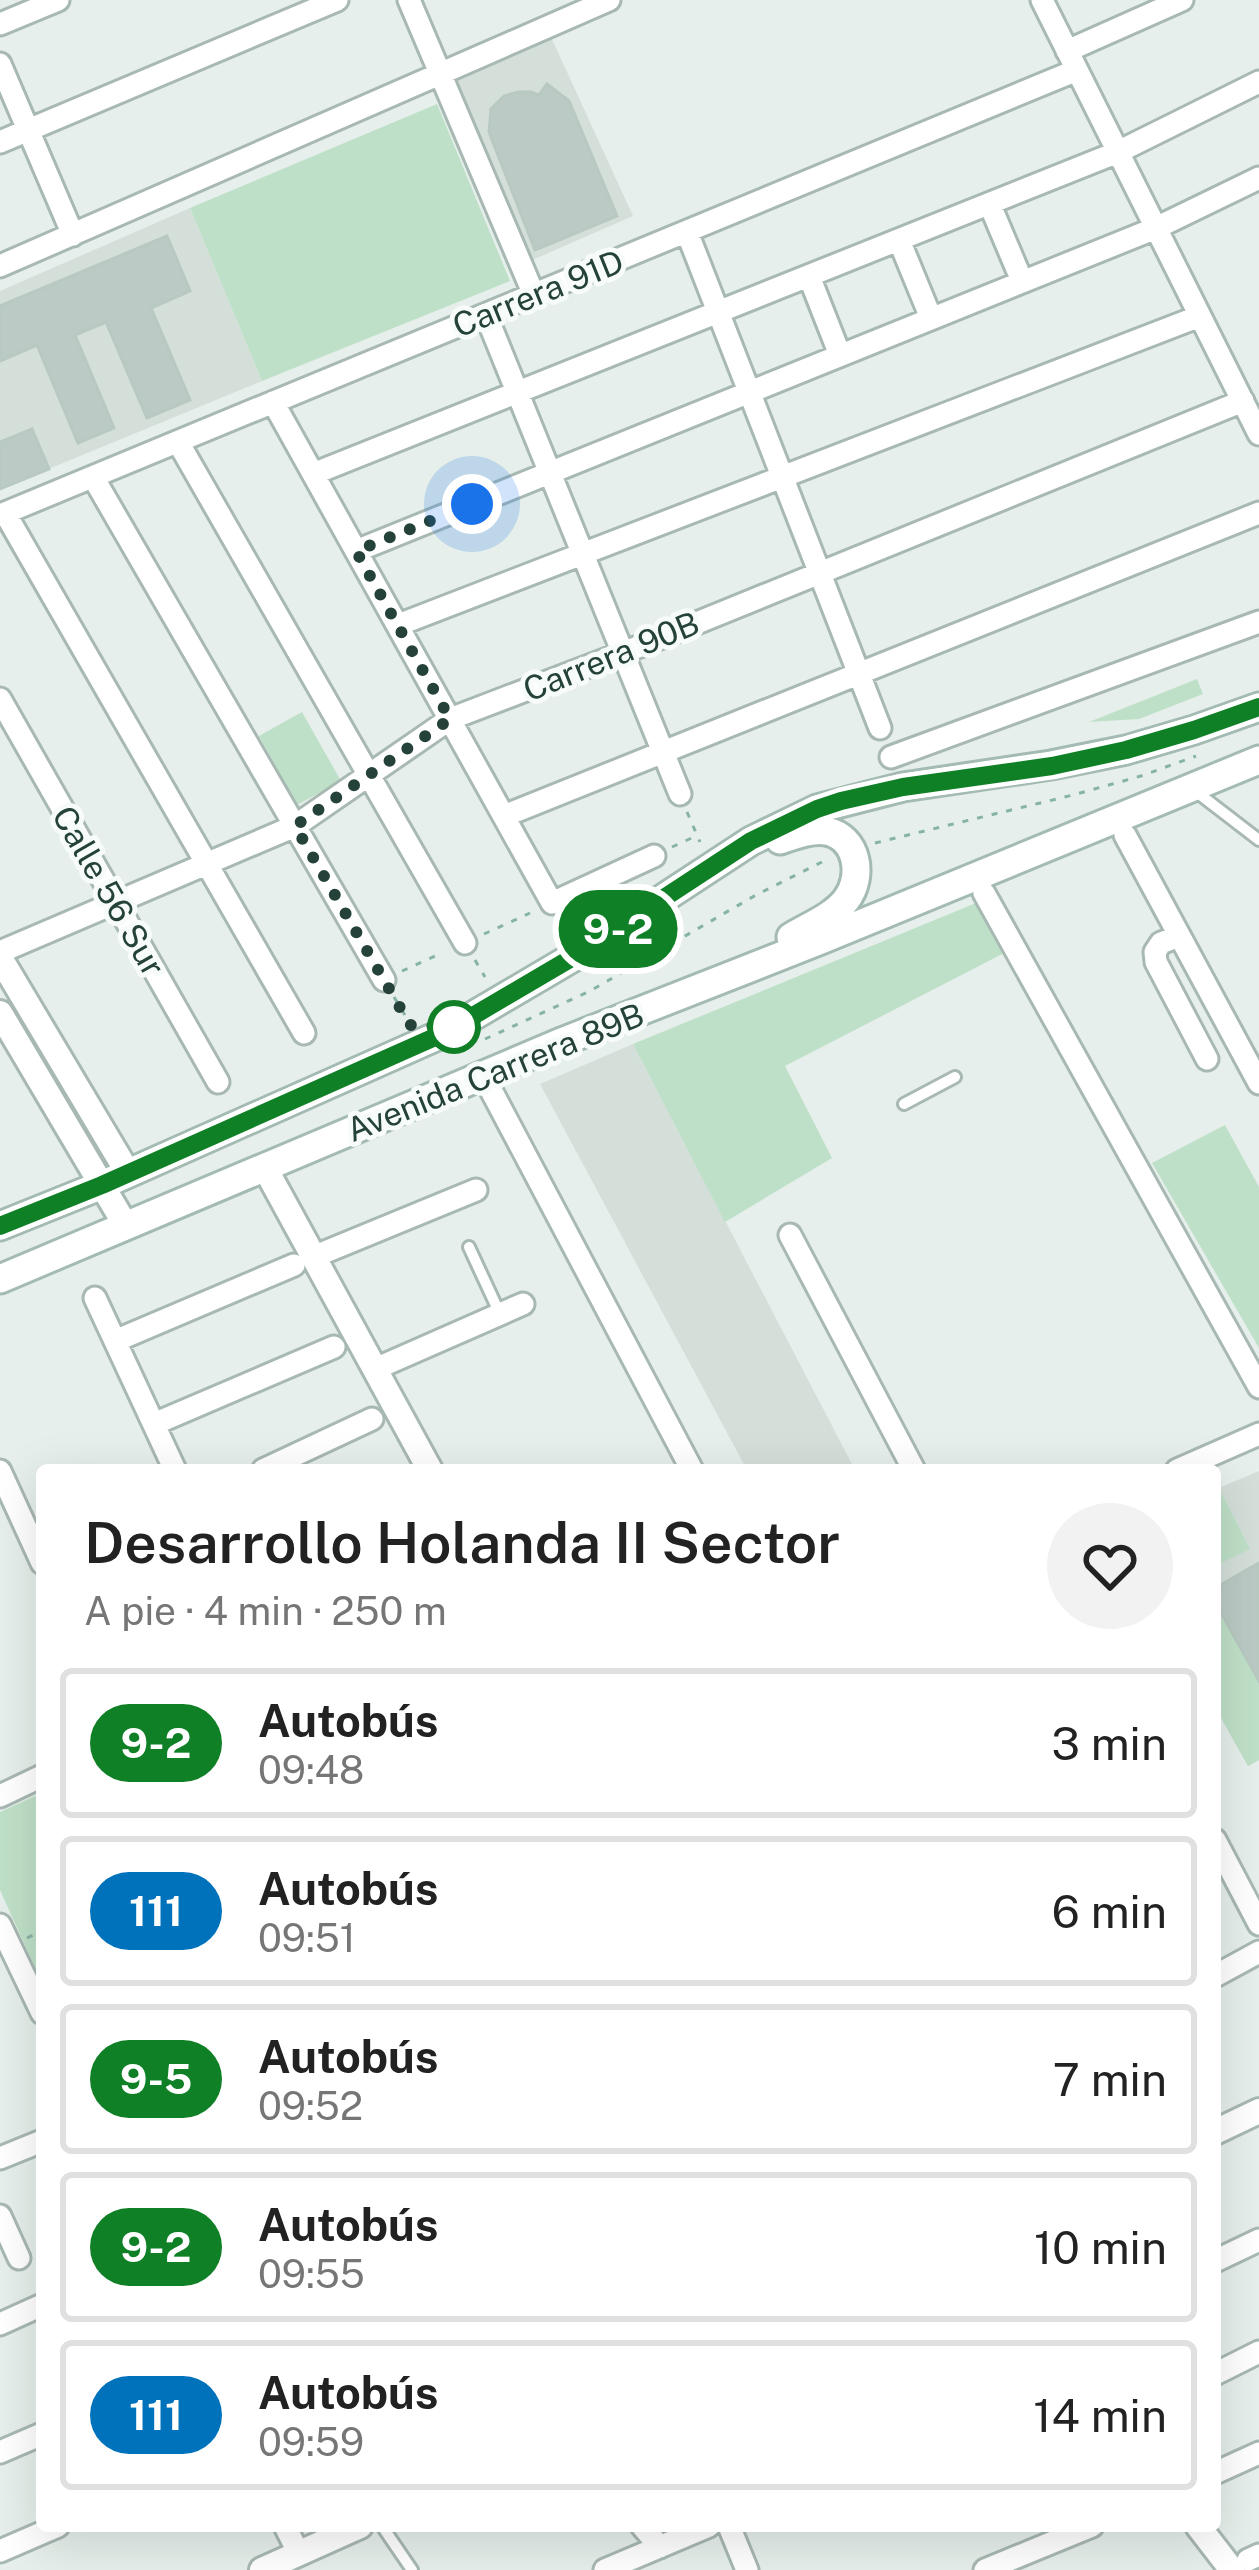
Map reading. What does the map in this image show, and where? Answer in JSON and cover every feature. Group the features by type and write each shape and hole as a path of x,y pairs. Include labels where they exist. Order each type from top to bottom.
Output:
{"main road":[{"name":"Avenida Carrera 89B","path":"0,1226 444,1033 781,825 841,801 903,787 1052,766 1126,750 1259,707"},
{"name":"Avenida Carrera 89B","path":"0,1279 483,1075 1259,760"},
{"path":"678,890 807,832 831,832 853,850 857,871 853,890 835,911 715,982"}],"street":[{"path":"0,24 58,0"},
{"path":"0,142 337,0"},
{"path":"409,0 534,295"},
{"path":"0,266 609,0"},
{"path":"1042,0 1259,434"},
{"name":"Carrera 91D","path":"2,514 687,232 1072,61 1182,0"},
{"path":"0,64 73,235"},
{"path":"314,474 1118,152 1259,82"},
{"path":"356,551 1156,228 1259,178"},
{"path":"990,205 1022,281"},
{"path":"687,232 880,728"},
{"path":"898,240 931,318"},
{"path":"809,276 840,355"},
{"path":"485,315 680,794"},
{"path":"398,626 1200,316"},
{"name":"Carrera 90B","path":"0,955 295,826 450,719 1243,401"},
{"path":"273,403 552,903 654,856"},
{"path":"178,442 465,943"},
{"path":"93,477 384,980"},
{"path":"504,816 1259,513"},
{"path":"2,514 304,1033"},
{"path":"891,757 1259,622"},
{"name":"Calle 56 Sur","path":"0,700 218,1082"},
{"path":"1126,835 1259,1083"},
{"path":"984,893 1259,1387"},
{"path":"1179,936 1161,943 1156,962 1207,1060"},
{"path":"0,955 115,1179 126,1226"},
{"path":"0,1013 115,1179"},
{"path":"483,1075 689,1464"},
{"path":"265,1168 304,1261 375,1369 427,1464"},
{"path":"115,1341 476,1190"},
{"path":"790,1235 911,1464"},
{"path":"94,1298 172,1464"},
{"path":"375,1369 524,1304"},
{"path":"154,1424 334,1347"},
{"path":"276,1464 372,1419"},
{"path":"1191,1464 1259,1434"},
{"path":"0,1472 36,1550"},
{"path":"0,1767 5,1793 36,1779"},
{"path":"1221,1864 1259,1924"},
{"path":"0,1925 9,1967 36,2005"},
{"path":"1221,1973 1259,1952"},
{"path":"1221,2129 1259,2111"},
{"path":"0,2158 36,2143"},
{"path":"0,2216 20,2258"},
{"path":"1221,2257 1259,2240"},
{"path":"0,2324 36,2308"},
{"path":"1221,2371 1259,2352"},
{"path":"0,2452 36,2437"},
{"path":"1221,2470 1259,2452"},
{"path":"0,2551 44,2532"},
{"path":"288,2532 298,2554"},
{"path":"265,2570 347,2532"},
{"path":"647,2532 660,2547"},
{"path":"604,2570 695,2532"},
{"path":"732,2532 747,2570"},
{"path":"985,2570 1078,2532"},
{"path":"1206,2532 1246,2562"}],"lane":[{"path":"1191,788 1259,840"},
{"path":"904,1104 955,1077"},
{"path":"469,1247 500,1314"},
{"path":"386,2532 412,2570"}],"path":[{"path":"475,1043 590,991 795,874 853,850 1096,789 1209,752"},
{"path":"680,794 702,848"},
{"path":"654,856 697,836"},
{"path":"465,943 490,985"},
{"path":"384,980 410,1025"}],"shaded area":[{"path":"551,37 633,216 530,261 452,83"},
{"path":"190,208 262,381 0,489 0,291"},
{"path":"633,1044 852,1464 744,1464 540,1084"},
{"path":"1259,1471 1259,1760 1248,1766 1221,1718 1221,1563 1249,1548 1221,1487"}],"green space":[{"path":"437,104 510,281 262,381 190,208"},
{"path":"1197,679 1203,694 1139,719 1089,722"},
{"path":"302,712 341,781 297,805 259,736"},
{"path":"976,903 1010,950 785,1066 832,1158 725,1222 633,1044"},
{"path":"1225,1125 1259,1187 1259,1348 1152,1163"},
{"path":"1221,1492 1250,1549 1221,1563"},
{"path":"1221,1613 1259,1682 1259,1760 1248,1766 1221,1718"},
{"path":"36,1796 36,1970 0,1890 0,1812"}],"building":[{"path":"547,84 569,101 617,216 535,250 489,132 491,109 504,96 539,95"},
{"path":"167,236 190,291 151,308 190,400 147,418 106,322 75,335 114,428 78,443 37,345 0,361 0,306"},
{"path":"32,429 49,469 0,489 0,442"},
{"path":"1259,1563 1259,1681 1221,1613 1221,1585"}],"bus line":[{"name":"9-2","path":"0,1226 444,1033 580,953 751,841 817,809 903,787 1052,766 1126,750 1259,707"}],"route":[{"path":"454,1027 410,1025 295,826 450,719 356,551 472,504"}]}
